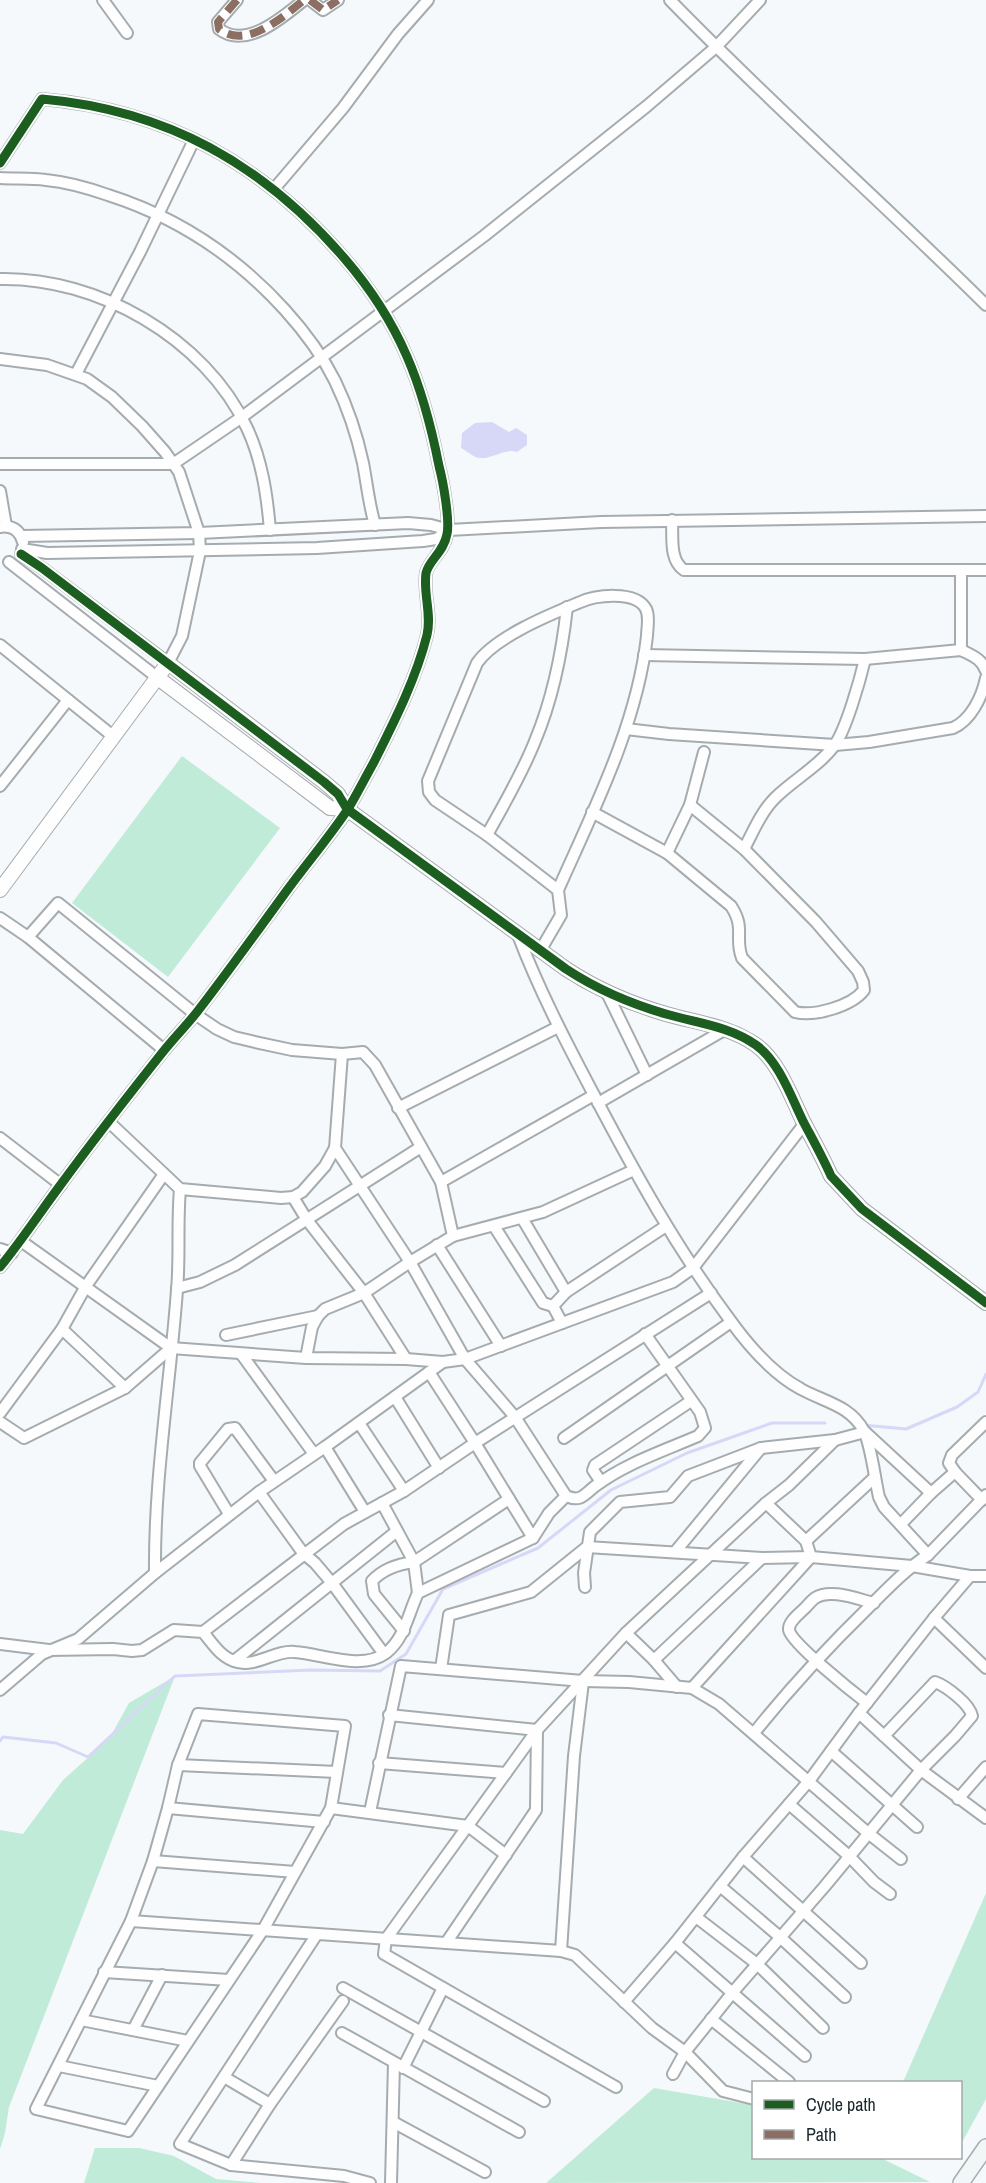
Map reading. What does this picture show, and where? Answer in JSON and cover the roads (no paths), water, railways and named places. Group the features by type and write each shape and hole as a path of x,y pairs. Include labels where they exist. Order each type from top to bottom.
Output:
{"main road":[{"path":"961,2183 986,2147"}],"street":[{"path":"103,0 127,33"},
{"path":"237,0 218,22 219,29 231,36 241,37 267,26 304,0"},
{"path":"310,0 324,10 338,0"},
{"path":"274,189 343,108 398,34 428,0"},
{"path":"670,0 986,305"},
{"path":"0,464 173,464 242,417 528,201 647,106 716,46 760,0"},
{"path":"0,163 42,99 118,111 156,123 229,158 296,207 339,252 370,290 401,340 423,396 442,481 448,530 443,548 426,572 429,622 411,680 386,739 347,809 195,1014 164,1050 0,1267"},
{"path":"76,374 159,214 194,140"},
{"path":"0,178 46,180 88,188 134,203 205,240 251,276 291,317 321,357 335,382 350,417 362,460 375,525"},
{"path":"0,279 83,291 114,302 145,320 190,353 222,387 242,417 252,439 261,467 270,530"},
{"path":"0,359 47,365 76,374 112,397 150,435 173,464 183,482 199,533 200,551 182,636 168,663 0,890"},
{"path":"0,491 3,527 17,531 21,536 22,552 324,782 338,794 347,809 518,935 596,988 644,1007 726,1029 758,1046 786,1084 831,1176 842,1189 862,1209 986,1303"},
{"path":"21,536 199,533 408,523 431,525 448,530 537,524 672,520 986,516"},
{"path":"672,520 674,557 677,566 684,570 986,570"},
{"path":"347,809 330,808 4,562 22,552 46,554 200,551 406,543 436,539 448,530"},
{"path":"42,568 46,554"},
{"path":"961,570 962,650"},
{"path":"540,951 561,915 558,890 626,729 644,655 648,619 647,610 633,598 600,596 586,599 501,641 483,656 477,663 428,781 429,792 435,800 558,890"},
{"path":"487,836 540,730 556,676 567,607"},
{"path":"0,645 114,737"},
{"path":"644,655 865,659 962,650 977,658 986,671"},
{"path":"744,849 770,803 835,745 860,679 865,659"},
{"path":"626,729 835,745 869,742 961,725 968,719 977,703 986,678"},
{"path":"0,786 68,700"},
{"path":"667,853 690,805 704,752"},
{"path":"592,812 667,853 731,906 738,916 741,927 739,950 742,958 795,1012 806,1013 828,1009 846,1004 859,996 864,990 858,971 816,922 744,849 690,805"},
{"path":"28,937 58,903 195,1014 217,1029 234,1037 292,1050 342,1054 363,1052 368,1056 441,1182 453,1236"},
{"path":"0,918 28,937 164,1050"},
{"path":"518,935 558,1027 634,1170 666,1226 731,1322 751,1347 801,1389 846,1409 865,1432 931,1493"},
{"path":"607,993 647,1075"},
{"path":"398,1108 558,1027"},
{"path":"441,1182 596,1099 647,1075 726,1029"},
{"path":"109,1122 180,1189 281,1198 293,1197 302,1192 325,1167 335,1149 342,1054"},
{"path":"21,1240 171,1348 306,1358 406,1359 443,1362 465,1359 673,1282 693,1268 805,1123"},
{"path":"0,1138 60,1185"},
{"path":"177,1287 200,1282 235,1265 421,1147"},
{"path":"335,1149 410,1262 465,1359 515,1418 566,1496 578,1499 618,1471 703,1432 705,1428 700,1412 645,1334"},
{"path":"306,1358 309,1336 318,1316 325,1309 364,1293 453,1236 522,1218 563,1204 634,1170"},
{"path":"0,1413 62,1329 86,1286 164,1174"},
{"path":"155,1574 156,1513 177,1287 180,1189"},
{"path":"293,1197 307,1220 364,1293 406,1359"},
{"path":"522,1218 566,1292"},
{"path":"494,1226 543,1303 553,1306 562,1323"},
{"path":"553,1306 566,1292 666,1226"},
{"path":"437,1245 501,1346"},
{"path":"0,1249 12,1253"},
{"path":"0,1644 49,1650 113,1649 132,1652 142,1650 174,1630 203,1632 303,1553 344,1524 404,1491 475,1443 711,1293"},
{"path":"226,1335 318,1316"},
{"path":"564,1438 731,1322"},
{"path":"62,1329 126,1388"},
{"path":"0,1422 24,1438 126,1388 171,1348"},
{"path":"242,1355 314,1454"},
{"path":"0,1690 36,1658 49,1650 78,1639 230,1514 443,1362"},
{"path":"429,1372 533,1538"},
{"path":"395,1397 439,1468"},
{"path":"601,1482 593,1470 595,1465 691,1401"},
{"path":"754,1733 785,1694 817,1661 912,1566 928,1555 984,1497 955,1472 949,1463 950,1458 986,1422"},
{"path":"359,1423 404,1491"},
{"path":"230,1514 200,1466 200,1463 228,1429 235,1428 274,1481"},
{"path":"585,1587 590,1532 620,1502 670,1497 688,1476 761,1448 835,1440 865,1432"},
{"path":"865,1432 879,1497 884,1507 928,1555"},
{"path":"616,2087 384,1954 386,1938 537,1730 626,1633 766,1503 789,1485 835,1440"},
{"path":"325,1447 365,1512"},
{"path":"675,1552 761,1448"},
{"path":"901,1524 955,1472"},
{"path":"806,1541 875,1477"},
{"path":"259,1492 303,1553 332,1583 384,1654"},
{"path":"418,1593 533,1538 549,1513 566,1496"},
{"path":"404,1631 374,1594 372,1581 378,1575 402,1563 414,1562 509,1499"},
{"path":"203,1632 222,1655 246,1664 292,1651 362,1661 384,1654 404,1631 409,1611 418,1593 414,1562 382,1503"},
{"path":"766,1503 806,1541 811,1557"},
{"path":"234,1661 397,1531"},
{"path":"441,1670 449,1615 531,1592 587,1547 762,1558 811,1557 912,1566 970,1576 986,1576"},
{"path":"692,1688 811,1557"},
{"path":"654,1660 762,1558"},
{"path":"624,2001 809,1781 859,1713 970,1576"},
{"path":"867,1703 817,1661 792,1637 789,1630 791,1623 816,1598 825,1594 874,1603"},
{"path":"934,1618 986,1668"},
{"path":"626,1633 654,1660 677,1687"},
{"path":"370,1812 401,1666 583,1682 613,1681 692,1688 719,1704 901,1859"},
{"path":"561,1951 574,1756 583,1682"},
{"path":"673,2074 685,2052 733,1992 921,1770 956,1736 972,1716 967,1707 934,1682 884,1736"},
{"path":"859,1713 921,1770 986,1818"},
{"path":"198,1714 345,1726 337,1772 331,1808 263,1930 128,2131 36,2109 131,1921 153,1861 178,1765 198,1714"},
{"path":"389,1715 537,1730"},
{"path":"446,1943 536,1809 537,1730"},
{"path":"831,1751 917,1827"},
{"path":"379,1763 506,1773"},
{"path":"178,1765 337,1772"},
{"path":"958,1798 986,1767"},
{"path":"789,1804 890,1894"},
{"path":"168,1808 324,1822"},
{"path":"331,1808 468,1826 506,1855"},
{"path":"743,1857 861,1963"},
{"path":"153,1861 295,1872"},
{"path":"720,1886 846,1997"},
{"path":"696,1917 757,1964 823,2028"},
{"path":"131,1921 561,1951 575,1956 652,2028 685,2052 723,2091 752,2099"},
{"path":"317,1934 180,2144 231,2165 344,2176 370,2183"},
{"path":"675,1943 805,2056"},
{"path":"104,1972 229,1980"},
{"path":"133,2030 162,1975"},
{"path":"343,1988 544,2100"},
{"path":"391,2183 393,2122 399,2066 421,2032 443,1988"},
{"path":"231,2165 270,2104 343,2001"},
{"path":"711,2019 788,2081"},
{"path":"81,2020 188,2041"},
{"path":"342,2033 519,2132"},
{"path":"59,2066 158,2086"},
{"path":"224,2077 270,2104"},
{"path":"393,2122 485,2172"}],"water":[{"path":"492,422 509,432 516,428 527,435 527,445 517,452 508,451 484,458 479,458 461,448 462,433 475,423"}],"waterway":[{"path":"863,1425 906,1429 957,1407 978,1392 986,1374"},
{"path":"0,1741 3,1737 56,1743 88,1757 175,1676 311,1670 380,1671 406,1654 443,1589 538,1548 611,1490 687,1453 772,1423 825,1423"}]}
